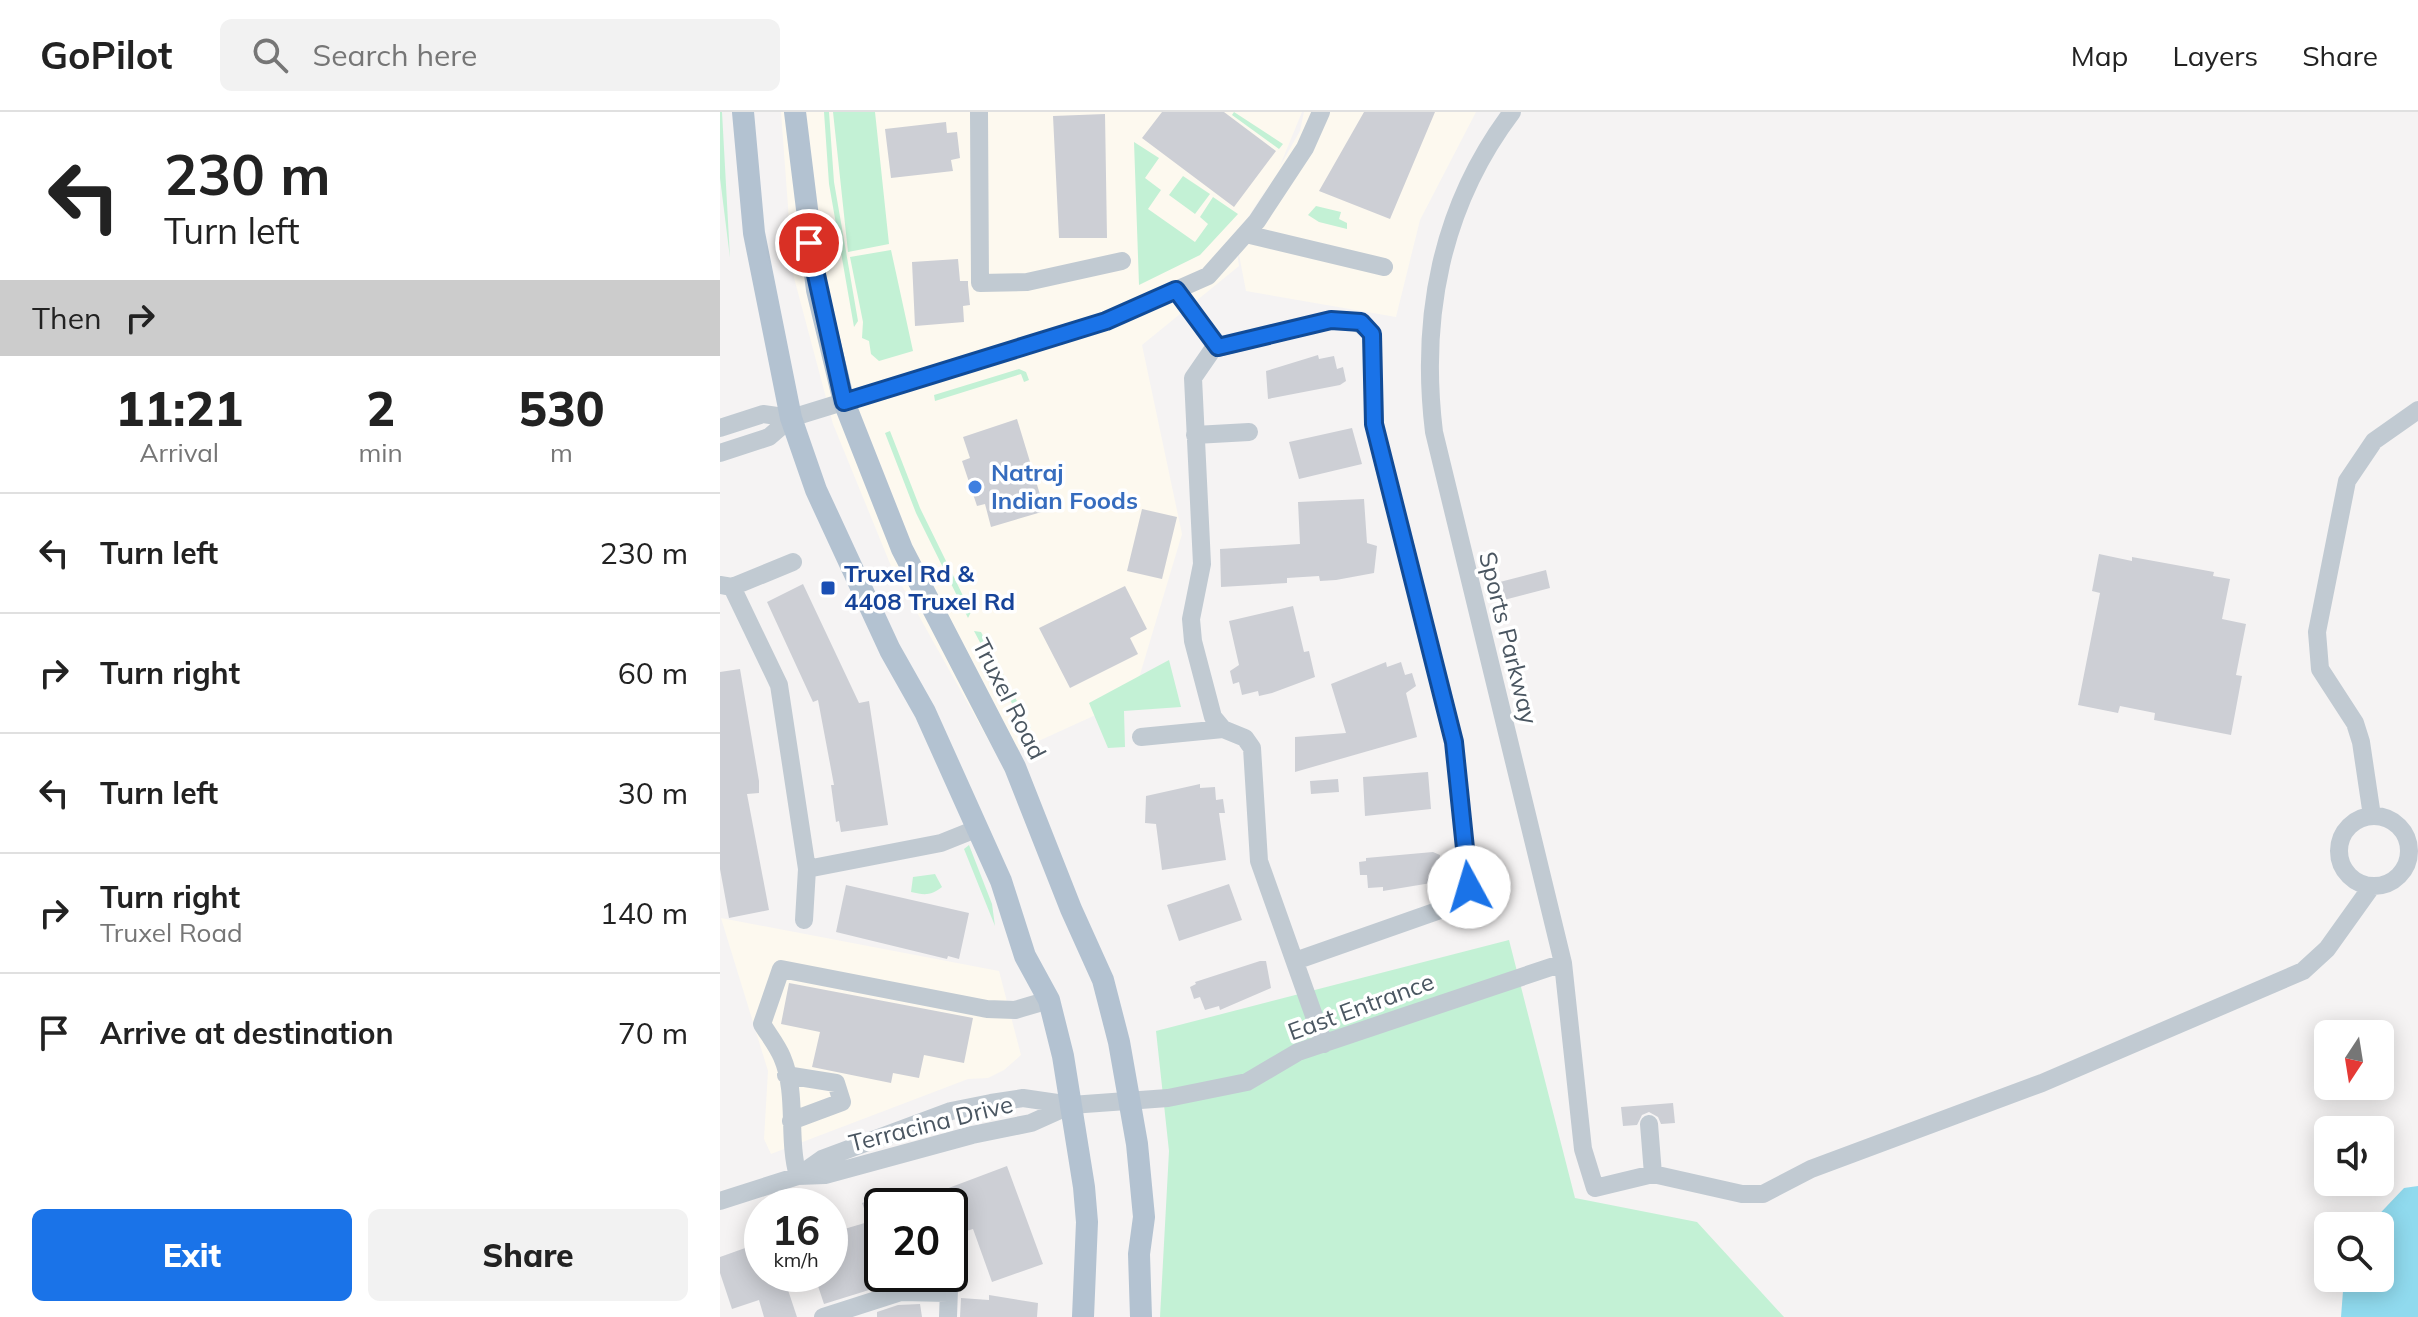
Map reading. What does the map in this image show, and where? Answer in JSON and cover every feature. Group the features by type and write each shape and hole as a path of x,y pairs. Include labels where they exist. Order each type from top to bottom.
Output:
{"main road":[{"path":"743,112 754,233 791,418 816,490 890,650 925,712 1001,881 1025,956 1049,1000 1071,1105 1087,1222 1083,1317"},
{"name":"Truxel Road","path":"795,112 817,290 844,402 902,549 1015,767 1071,909 1103,980 1129,1101 1144,1217 1139,1254 1141,1317"}],"street":[{"path":"979,112 980,283 1027,282 1122,261"},
{"path":"720,453 769,437 791,418 1106,321 1208,276 1246,234 1305,148 1321,112"},
{"name":"Sports Parkway","path":"1512,112 1485,152 1465,191 1445,246 1431,317 1429,389 1440,460 1563,963 1583,1149 1595,1188 1653,1174"},
{"path":"1246,234 1384,267"},
{"path":"1176,290 1218,347"},
{"path":"1223,729 1213,717 1193,641 1191,619 1202,564 1193,378 1213,349 1218,347 1331,320 1361,322 1372,334 1374,424 1454,742 1469,887 1460,903 1295,961"},
{"path":"2372,816 2361,742 2355,723 2320,669 2317,632 2347,481 2374,441 2418,410"},
{"path":"720,428 763,414 791,418"},
{"path":"1195,435 1249,432"},
{"path":"793,562 726,586 779,685 807,869 804,920"},
{"path":"1141,737 1223,729 1245,738 1252,748 1259,861 1324,1044"},
{"path":"1649,1124 1653,1174 1742,1194 1763,1194 1811,1169 2042,1083 2303,971 2327,949 2372,886 2398,876 2408,856 2407,841 2395,823 2372,816 2349,825 2339,846 2345,870 2359,882 2372,886"},
{"path":"807,869 941,843 976,829"},
{"name":"East Entrance","path":"1129,1101 1168,1098 1247,1082 1298,1052 1563,963"},
{"path":"798,1176 791,1153 791,1121 782,1058 762,1024 781,969 987,1009 1015,1010 1049,1000"},
{"path":"786,1075 836,1083 842,1102 791,1121"},
{"name":"Terracina Drive","path":"798,1176 822,1159 951,1111 1023,1098 1071,1105 1129,1101"},
{"name":"Terracina Drive","path":"720,1201 798,1176 825,1175 972,1135 1031,1123 1071,1105"},
{"path":"828,1316 879,1292"},
{"path":"943,1292 948,1293 948,1317"}],"shaded area":[{"path":"781,112 1302,112 1279,168 1300,131 1304,112 1476,112 1420,220 1396,317 1246,291 1236,239 1271,181 1235,238 1239,266 1142,345 1182,534 1133,698 999,759 891,566 833,424 793,274"},
{"path":"721,918 999,971 1021,1055 1004,1070 988,1078 968,1079 771,1154 764,1139 768,1071"}],"green space":[{"path":"722,112 730,258 720,178"},
{"path":"824,112 829,112 834,182 858,321 854,327 829,184"},
{"path":"833,112 875,112 889,244 848,252"},
{"path":"1234,112 1283,144 1279,149 1232,115"},
{"path":"1134,142 1159,158 1145,178 1161,190 1148,209 1195,242 1208,224 1200,217 1213,197 1238,214 1200,255 1139,285"},
{"path":"1183,176 1210,194 1195,214 1169,195"},
{"path":"1316,206 1341,212 1339,219 1347,223 1347,229 1319,222 1308,215"},
{"path":"891,250 913,351 879,361 871,354 869,341 862,338 863,322 850,257"},
{"path":"1019,369 1026,372 1029,380 1024,382 1021,374 935,401 934,395"},
{"path":"890,431 920,508 971,612 968,618 916,513 885,433"},
{"path":"974,631 981,632 1031,728 1026,730"},
{"path":"1169,660 1181,707 1124,711 1125,747 1108,748 1089,703"},
{"path":"969,845 992,904 995,926 964,849"},
{"path":"935,874 942,887 927,894 911,892 913,877"},
{"path":"1509,940 1575,1198 1697,1222 1784,1317 1160,1317 1169,1151 1156,1031"}],"water":[{"path":"2418,1186 2418,1317 2341,1317 2343,1292 2394,1292 2394,1212 2381,1212 2404,1188"}],"building":[{"path":"1162,112 1224,112 1276,151 1234,207 1142,138"},
{"path":"1364,112 1435,112 1390,219 1319,191"},
{"path":"1105,114 1107,238 1059,238 1053,116"},
{"path":"946,122 947,133 957,132 960,158 951,160 953,171 891,178 885,129"},
{"path":"958,259 960,281 968,281 970,305 963,306 964,322 915,326 912,262"},
{"path":"1318,355 1319,359 1334,356 1337,369 1343,367 1346,381 1340,385 1268,399 1266,371"},
{"path":"1017,419 1045,511 991,527 985,504 977,506 962,461 970,458 963,437"},
{"path":"1352,428 1362,464 1299,479 1289,442"},
{"path":"1364,499 1367,543 1377,546 1374,573 1336,580 1320,581 1319,576 1287,578 1287,583 1221,587 1220,549 1300,544 1298,502"},
{"path":"1142,509 1177,517 1162,579 1127,571"},
{"path":"2099,554 2214,572 2213,576 2230,579 2222,619 2246,624 2236,675 2242,676 2231,735 2154,720 2155,713 2120,706 2118,713 2078,705 2100,593 2092,591"},
{"path":"1546,570 1550,588 1500,601 1496,583"},
{"path":"803,584 859,703 869,701 888,825 841,832 839,821 836,822 831,785 834,785 818,700 813,702 767,602"},
{"path":"1125,586 1147,629 1130,638 1138,654 1070,688 1039,628"},
{"path":"1293,606 1304,652 1309,651 1315,677 1272,693 1259,696 1258,691 1242,695 1239,682 1233,684 1230,671 1239,665 1229,621"},
{"path":"1386,662 1387,667 1401,662 1405,675 1412,673 1416,686 1406,693 1417,737 1295,772 1295,737 1346,733 1331,684"},
{"path":"740,669 759,781 759,793 747,794 769,910 729,918 720,869 720,672"},
{"path":"1428,772 1431,809 1365,816 1363,777"},
{"path":"1338,779 1339,792 1311,794 1310,781"},
{"path":"1200,784 1200,788 1215,787 1216,800 1223,799 1225,813 1219,813 1226,860 1162,870 1156,824 1145,823 1146,796"},
{"path":"1433,852 1440,855 1437,882 1383,891 1383,887 1368,888 1367,875 1360,875 1359,862 1366,861 1366,858"},
{"path":"1229,884 1242,920 1179,941 1167,905"},
{"path":"846,885 969,913 959,959 948,956 947,959 836,932"},
{"path":"1266,961 1271,988 1220,1010 1219,1006 1205,1010 1200,997 1194,999 1190,987 1195,982"},
{"path":"789,983 973,1018 964,1063 924,1055 919,1078 893,1073 891,1083 812,1067 820,1032 781,1024"},
{"path":"1673,1103 1675,1123 1661,1124 1658,1117 1649,1112 1642,1115 1637,1125 1623,1126 1621,1107"},
{"path":"1007,1166 1043,1264 992,1282 973,1229 968,1231 968,1188 949,1188"},
{"path":"864,1223 864,1292 824,1304 820,1292 848,1292 848,1228"},
{"path":"744,1248 744,1292 789,1292 797,1317 764,1317 759,1300 732,1309 720,1273 720,1257"},
{"path":"989,1295 1038,1303 1037,1317 960,1317 961,1298 989,1300"},
{"path":"920,1304 922,1317 877,1317 877,1312 898,1305"}],"place":[{"name":"Natraj Indian Foods","path":"975,487"},
{"name":"Truxel Rd & 4408 Truxel Rd","path":"828,588"}],"route":[{"path":"809,243 844,402 1106,321 1176,290 1218,347 1331,320 1361,322 1372,334 1374,424 1454,742 1469,887"}]}
